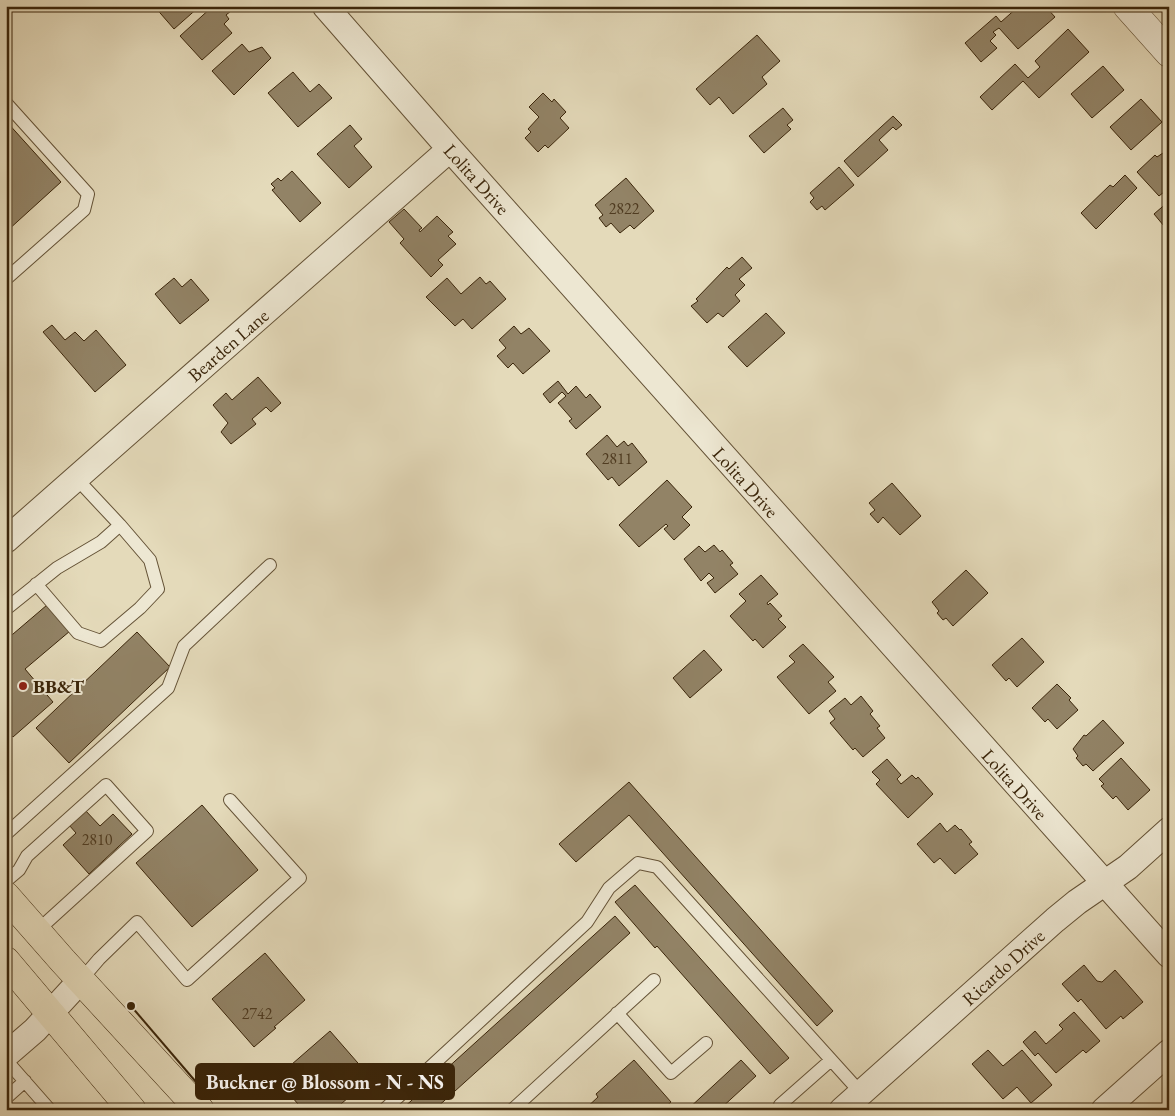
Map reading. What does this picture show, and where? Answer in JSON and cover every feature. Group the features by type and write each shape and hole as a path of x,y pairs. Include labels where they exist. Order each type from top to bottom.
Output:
{"main road":[{"path":"6,896 200,1110"},
{"path":"6,961 132,1110"}],"street":[{"name":"Lolita Drive","path":"325,6 1103,884 1169,955"},
{"path":"1127,6 1169,53"},
{"name":"Bearden Lane","path":"6,540 450,149"},
{"name":"Ricardo Drive","path":"842,1110 1055,920 1128,867 1169,830"},
{"path":"6,1055 35,1030 81,980"},
{"path":"1104,1110 1169,1052"}],"lane":[{"path":"6,103 88,194 84,210 6,279"},
{"path":"36,584 78,633 101,641 140,608 158,589 150,560 77,479"},
{"path":"6,609 57,568 101,542 120,525"},
{"path":"6,834 168,688 184,646 270,565"},
{"path":"6,881 19,870 27,856 106,785 147,831 37,931"},
{"path":"81,980 99,959 137,922 186,980 300,878 230,800"},
{"path":"384,1110 587,922 609,888 638,863 657,867 860,1093"},
{"path":"512,1110 654,980"},
{"path":"617,1013 671,1073 706,1043"},
{"path":"6,1060 50,1110"},
{"path":"780,1108 831,1060"},
{"path":"6,1098 25,1081"}],"building":[{"path":"154,6 200,6 174,29"},
{"path":"213,6 226,6 231,11 226,15 229,19 224,24 232,33 202,60 180,36"},
{"path":"1019,6 1045,6 1055,17 1018,49 999,28 993,32 996,35 990,41 997,48 981,62 965,43 996,16 1001,22"},
{"path":"1068,29 1089,52 1039,98 1023,81 992,110 980,97 1015,64 1028,78 1040,67 1035,61"},
{"path":"757,35 780,61 762,77 767,84 733,114 719,97 710,105 696,89"},
{"path":"242,44 249,52 262,47 271,58 234,95 212,71"},
{"path":"1103,66 1124,90 1092,118 1071,94"},
{"path":"293,72 310,92 319,84 332,98 298,127 268,93"},
{"path":"543,93 552,102 554,99 566,112 560,118 569,128 548,148 545,145 538,152 525,138 531,132 528,129 539,117 529,107"},
{"path":"1141,99 1162,122 1131,150 1110,127"},
{"path":"783,108 793,120 787,125 791,129 764,153 749,136"},
{"path":"893,116 902,125 896,130 893,127 879,140 888,150 858,177 844,161"},
{"path":"6,121 61,182 7,231 6,230"},
{"path":"350,125 362,139 354,146 372,167 349,188 317,154"},
{"path":"1169,149 1169,188 1159,196 1137,172 1155,155 1157,157"},
{"path":"839,167 854,185 825,210 822,206 817,210 810,202 814,198 810,193"},
{"path":"292,171 321,203 300,222 272,190 275,188 271,184 278,178 281,181"},
{"path":"1125,175 1137,188 1096,229 1081,213 1110,185 1113,187"},
{"path":"626,178 654,211 634,229 630,225 620,233 611,223 606,227 599,218 603,215 595,205"},
{"path":"1169,201 1169,232 1154,214"},
{"path":"404,209 422,228 419,230 420,232 437,216 453,232 448,236 456,244 438,260 443,265 431,277 400,243 404,239 389,222"},
{"path":"742,257 752,268 739,279 745,285 735,295 740,301 723,317 718,313 707,323 691,306 698,301 696,299 727,267 729,269"},
{"path":"480,277 486,284 490,281 506,299 472,329 463,319 455,326 426,297 447,278 461,294"},
{"path":"174,278 182,287 191,279 209,300 180,324 155,294"},
{"path":"766,313 785,333 747,367 728,347"},
{"path":"52,325 65,340 75,332 84,341 96,330 126,365 95,392 43,332"},
{"path":"514,326 521,334 529,328 550,351 523,374 513,363 508,368 497,356 506,348 499,340"},
{"path":"258,377 281,403 271,412 266,407 252,419 256,424 231,444 221,432 228,423 213,405 226,393 232,400"},
{"path":"558,381 568,394 576,386 586,398 590,394 601,407 576,429 569,421 572,419 558,403 566,396 562,392 550,403 543,394"},
{"path":"607,435 617,447 624,441 628,446 632,443 647,462 619,486 612,477 608,480 586,454"},
{"path":"667,480 692,507 682,517 690,525 674,540 664,529 668,526 666,524 639,547 619,525"},
{"path":"892,483 921,516 900,535 883,517 878,523 870,514 875,510 869,503"},
{"path":"714,545 720,552 722,550 733,563 730,565 738,574 715,593 707,583 714,578 709,573 701,581 684,559 699,546 705,552"},
{"path":"966,570 988,593 953,626 946,618 943,620 932,602"},
{"path":"761,575 778,594 767,603 768,605 770,603 782,616 778,619 786,627 763,648 755,639 753,641 730,616 746,601 739,594"},
{"name":"BB&T","path":"47,605 70,631 25,669 53,702 13,737 6,730 6,640"},
{"path":"137,632 170,667 69,763 36,728"},
{"path":"1022,638 1044,662 1017,687 1009,678 1006,681 992,665"},
{"path":"803,644 834,677 828,682 836,691 809,714 777,677 795,662 789,656"},
{"path":"704,650 722,670 690,698 673,678"},
{"path":"1057,684 1071,698 1069,700 1078,710 1057,729 1048,719 1045,722 1032,708"},
{"path":"861,696 873,711 870,714 880,726 877,728 885,738 863,757 855,748 853,750 830,723 835,719 829,711 845,698 851,705"},
{"path":"1103,720 1124,743 1093,771 1086,764 1083,766 1076,758 1078,756 1073,749 1084,735 1086,736"},
{"path":"1121,758 1150,790 1128,810 1116,796 1113,799 1101,786 1104,784 1099,779"},
{"path":"887,759 901,775 897,779 901,784 912,775 916,779 918,777 933,794 908,818 876,784 880,780 872,772"},
{"path":"629,782 833,1011 817,1026 629,815 576,862 559,844"},
{"path":"202,805 258,870 192,927 136,863"},
{"path":"85,810 100,826 113,814 132,834 89,874 63,845 76,833 69,825"},
{"path":"940,823 947,832 955,825 961,829 972,842 969,844 978,854 955,874 940,858 934,863 917,844"},
{"path":"635,885 789,1058 770,1074 657,946 655,948 615,902"},
{"path":"615,916 630,933 434,1110 401,1110"},
{"path":"265,953 305,1000 254,1047 212,999"},
{"path":"1084,965 1097,981 1102,982 1115,970 1143,1002 1123,1019 1121,1016 1106,1029 1081,999 1078,1002 1062,984"},
{"path":"1074,1012 1100,1041 1086,1053 1083,1050 1056,1073 1038,1053 1035,1056 1023,1042 1035,1031 1046,1044 1063,1029 1059,1025"},
{"path":"330,1031 371,1078 334,1110 303,1110 276,1078"},
{"path":"988,1050 1003,1066 1022,1050 1052,1085 1031,1103 1017,1087 1003,1099 972,1064"},
{"path":"634,1060 671,1102 662,1110 584,1110 598,1097 596,1094"},
{"path":"741,1060 756,1076 719,1110 687,1110"}],"place":[{"name":"BB&T","path":"23,686"},
{"name":"Buckner @ Blossom - N - NS","path":"131,1006"}]}
